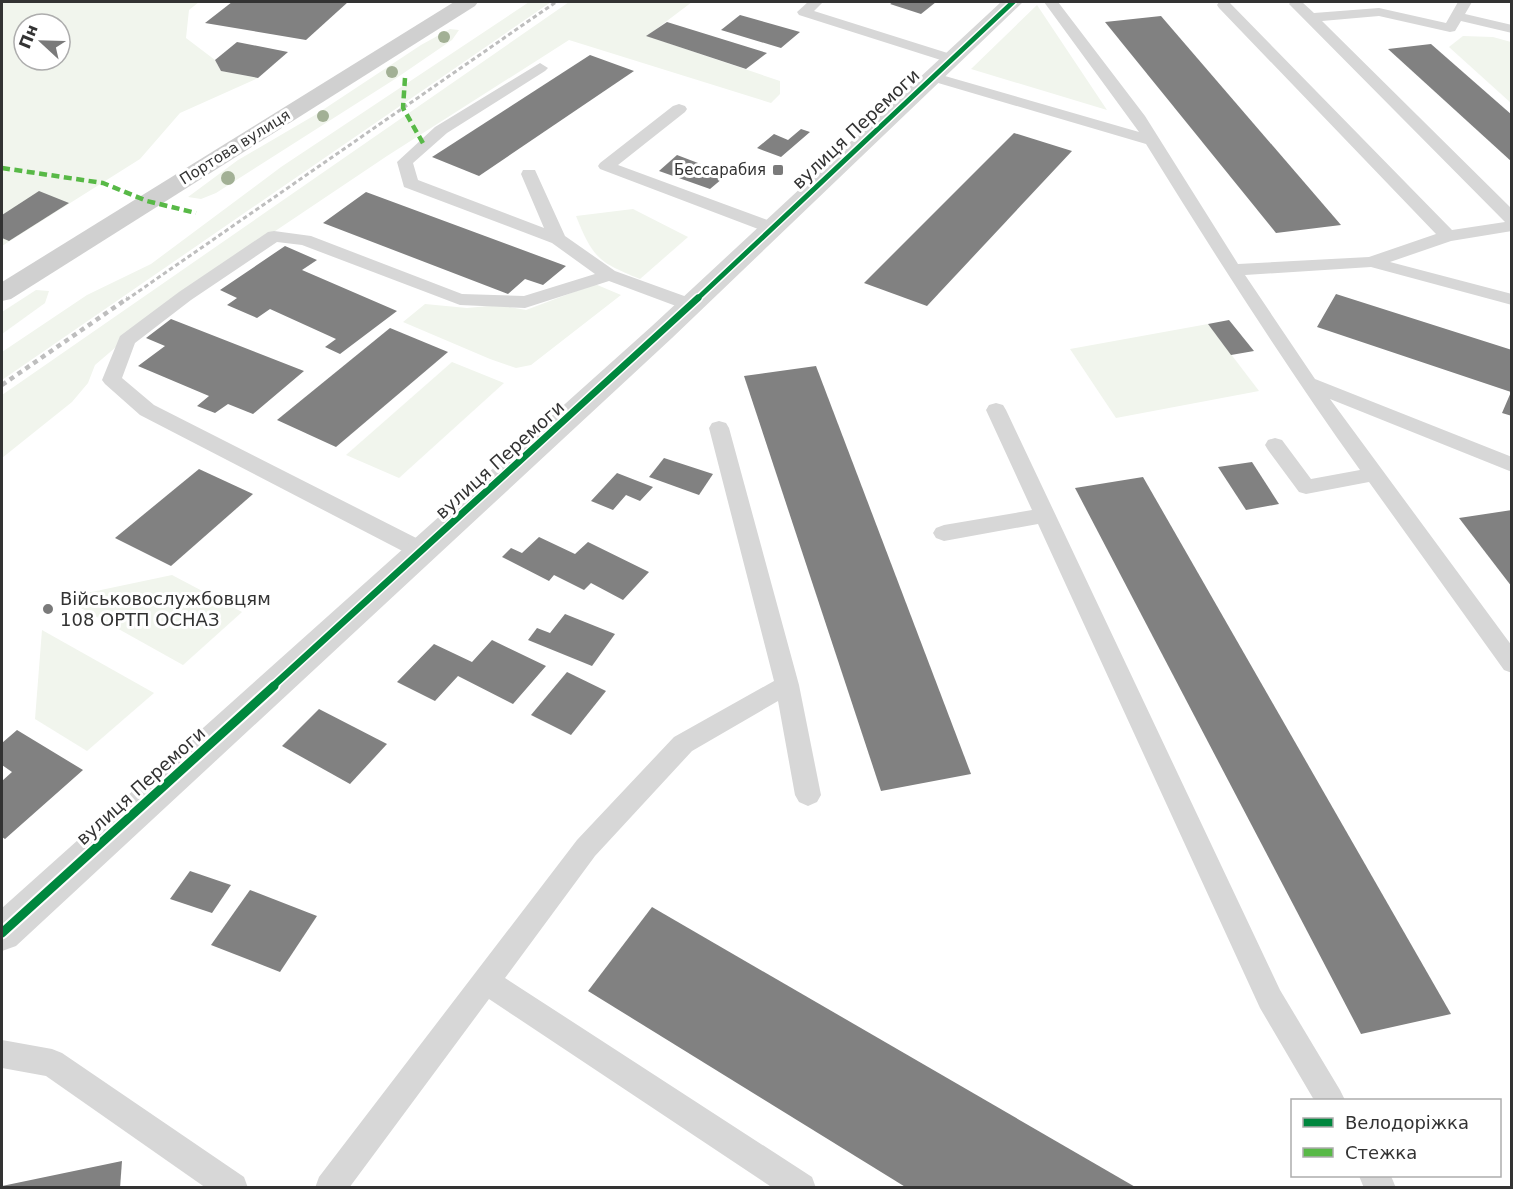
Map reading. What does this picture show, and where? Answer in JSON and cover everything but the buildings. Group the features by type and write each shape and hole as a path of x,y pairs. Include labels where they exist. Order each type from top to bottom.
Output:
{"main road":[{"name":"Портова вулиця","path":"2,293 468,2"}],"street":[{"name":"вулиця Перемоги","path":"2,933 691,305 1013,2"}],"lane":[{"path":"816,2 804,12 943,68 1153,141"},
{"path":"1051,2 1137,116 1233,270 1308,383 1512,664"},
{"path":"1296,4 1512,219"},
{"path":"1224,5 1448,236"},
{"path":"1310,18 1379,12 1450,28 1459,7 1512,29"},
{"path":"540,68 441,130 405,162 410,183 558,239 609,275 691,305"},
{"path":"679,109 606,166 772,228"},
{"path":"530,174 558,239"},
{"path":"1233,270 1371,262 1448,236 1512,226"},
{"path":"422,550 147,410 112,380 127,340 185,296 274,236 305,240 460,299 525,302 609,275"},
{"path":"1371,262 1512,300"},
{"path":"1308,383 1512,465"},
{"path":"996,410 1270,999 1329,1099"},
{"path":"720,428 787,685 808,795"},
{"path":"1275,445 1306,487 1374,474"},
{"path":"944,533 1045,515"},
{"path":"330,1188 586,849 683,744 787,685"},
{"path":"485,980 801,1188"},
{"path":"2,1054 52,1064 233,1188"}],"shaded area":[{"path":"2,2 199,2 189,10 186,38 215,60 221,71 258,78 180,113 140,159 2,246"},
{"path":"529,2 551,2 2,380 2,352 87,295 151,264 281,167"},
{"path":"569,2 692,2 647,36 780,81 780,94 771,103 569,40 387,156 165,305 95,365 88,383 72,402 2,458 2,395"},
{"path":"1037,5 1107,110 971,69"},
{"path":"450,29 459,30 452,40 395,79 216,193 201,199 188,197 238,160 315,115 421,45"},
{"path":"1463,36 1493,37 1511,42 1511,103 1449,47"},
{"path":"633,209 688,237 640,279 615,268 599,257 587,241 576,216"},
{"path":"595,284 621,295 531,365 516,368 403,322 425,304 467,308 499,305 526,310"},
{"path":"36,290 49,291 45,303 2,334 2,312"},
{"path":"1208,324 1259,391 1116,418 1070,349"},
{"path":"452,362 504,383 399,478 346,455"},
{"path":"172,575 242,612 183,665 63,598"},
{"path":"42,630 154,693 87,751 35,719"}],"railway":[{"path":"126,300 556,2"},
{"path":"2,385 128,298"}],"marked path":[{"path":"405,78 403,108 424,145"},
{"path":"2,168 103,183 147,201 196,213"}],"cycle path":[{"path":"2,933 662,332 1013,2"}],"place":[{"name":"Бессарабия","path":"778,170"},
{"name":"Військовослужбовцям 108 ОРТП ОСНАЗ","path":"48,609"}]}
